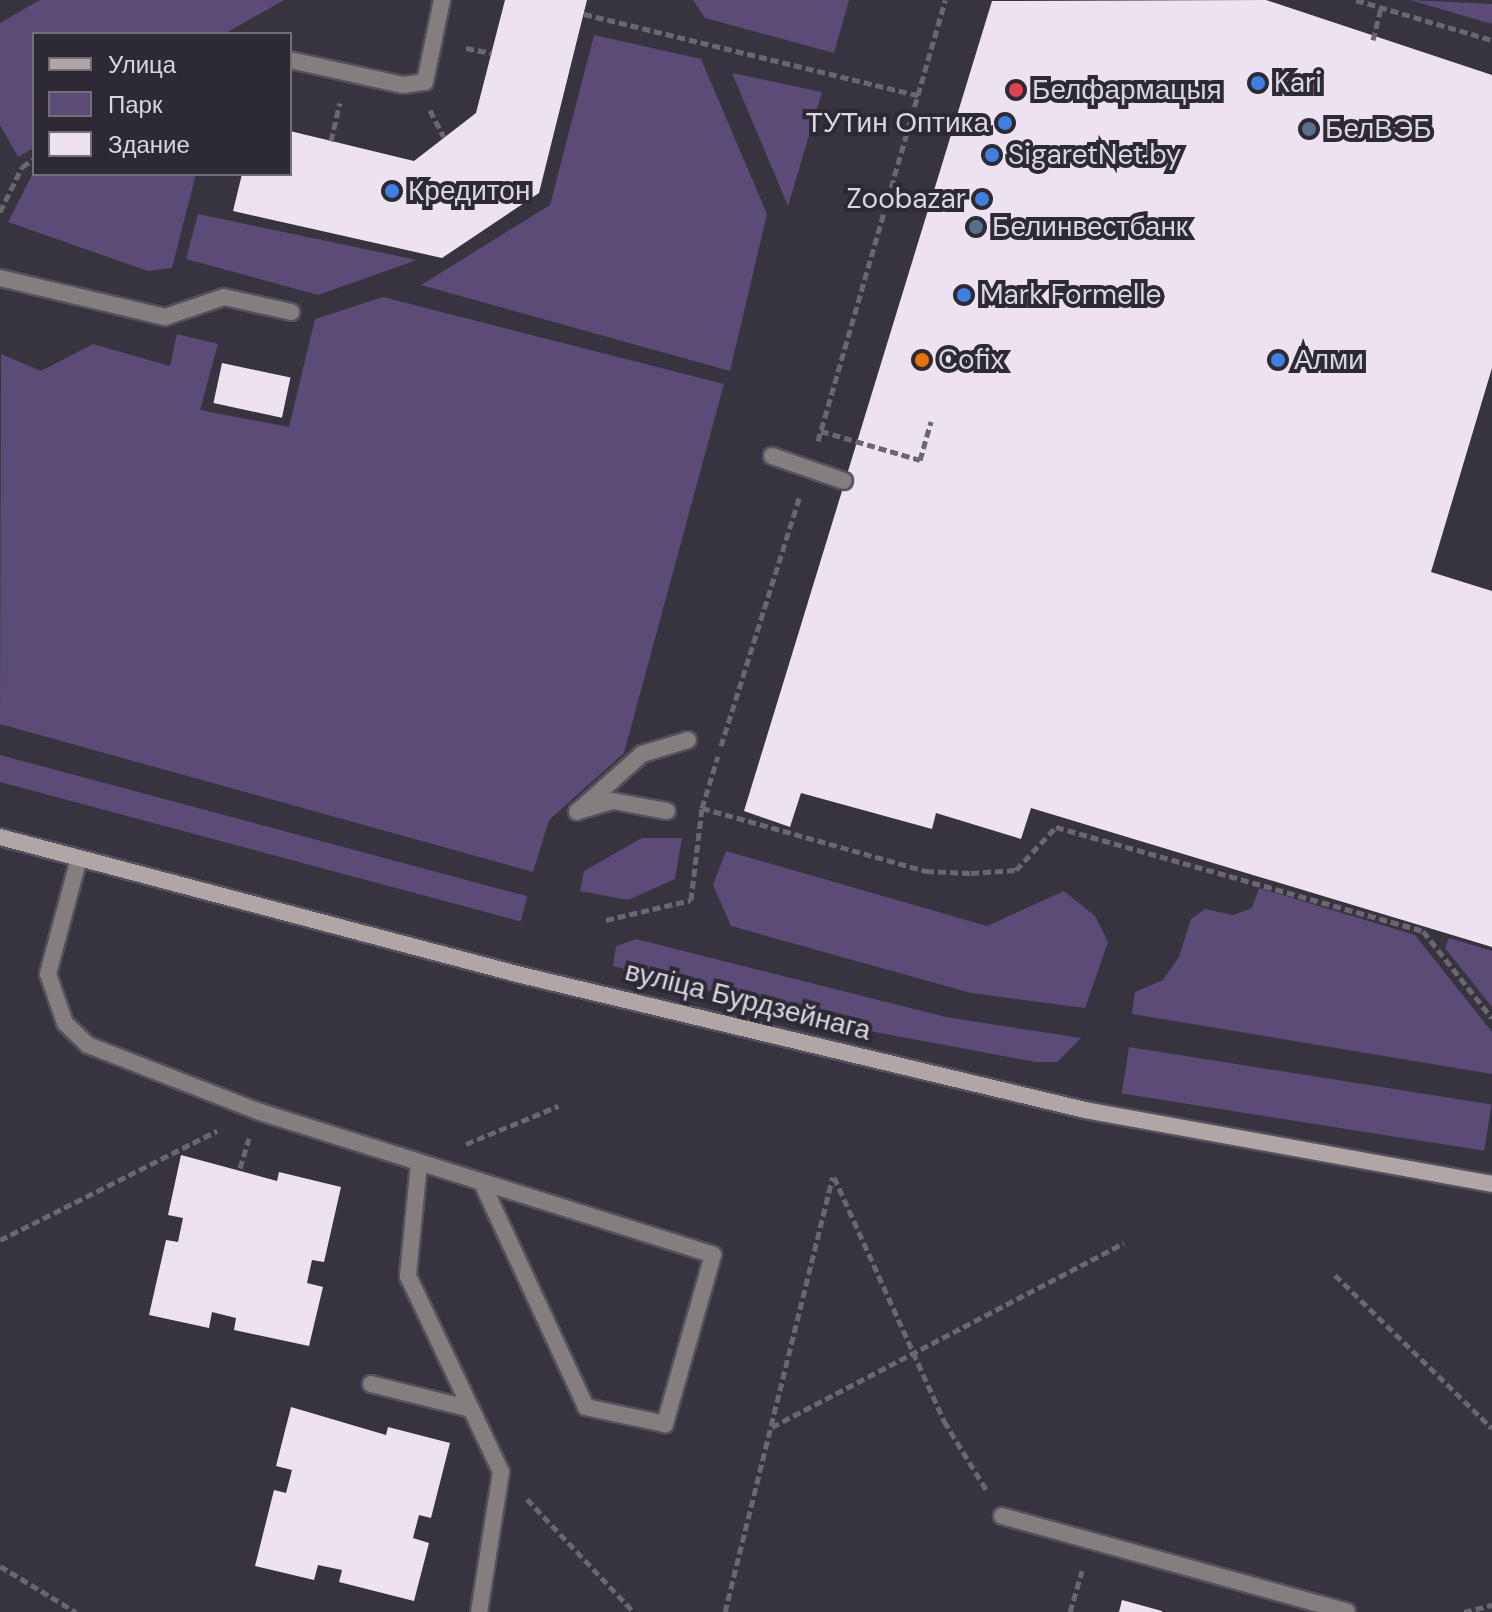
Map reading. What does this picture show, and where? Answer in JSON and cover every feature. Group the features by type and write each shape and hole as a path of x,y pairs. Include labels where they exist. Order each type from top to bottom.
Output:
{"street":[{"name":"вуліца Бурдзейнага","path":"0,837 521,975 1085,1110 1492,1184"}],"lane":[{"path":"292,60 403,85 425,82 442,0"},
{"path":"0,278 165,317 224,297 291,312"},
{"path":"772,456 844,481"},
{"path":"667,811 613,801 577,812 642,754 688,740"},
{"path":"79,858 48,974 65,1023 111,1058 257,1111 713,1255 665,1424 586,1407 482,1183"},
{"path":"419,1163 408,1276 501,1472 479,1612"},
{"path":"371,1384 471,1409"},
{"path":"1002,1516 1347,1612"}],"path":[{"path":"1356,0 1492,40"},
{"path":"1373,40 1381,7"},
{"path":"584,14 920,96"},
{"path":"466,48 492,53"},
{"path":"331,141 342,93"},
{"path":"429,108 444,137"},
{"path":"0,212 22,167 32,160"},
{"path":"821,431 920,460 931,422"},
{"path":"702,808 926,871 971,873 1016,870 1056,827 1423,931 1492,1018"},
{"path":"419,1163 558,1106"},
{"path":"0,1240 257,1111"},
{"path":"725,1612 833,1177 910,1353 1002,1516"},
{"path":"771,1428 1124,1243"},
{"path":"1335,1275 1492,1428"},
{"path":"501,1472 634,1612"},
{"path":"1070,1612 1090,1541"},
{"path":"0,1566 76,1612"},
{"path":"1464,1612 1492,1605"}],"green space":[{"path":"40,0 284,0 228,32 32,32 32,149 18,157 0,125 0,23"},
{"path":"693,0 849,0 834,53 705,18"},
{"path":"1410,0 1492,4 1492,24"},
{"path":"594,35 701,59 767,214 730,371 421,285 550,205"},
{"path":"732,73 822,92 788,206"},
{"path":"32,175 195,176 172,268 148,271 8,222"},
{"path":"198,214 417,260 318,295 186,259"},
{"path":"383,297 724,384 624,753 549,820 533,872 0,724 1,354 41,371 93,344 170,366 177,334 218,344 200,410 289,427 315,319"},
{"path":"0,755 527,896 521,921 0,782"},
{"path":"642,838 682,838 675,879 628,900 580,891 584,871"},
{"path":"726,851 987,926 1064,891 1095,916 1108,942 1085,1008 971,993 731,926 713,885"},
{"path":"1259,888 1415,935 1492,1032 1492,1074 1132,1014 1135,992 1163,980 1179,957 1191,919 1205,909 1233,915 1252,908"},
{"path":"1449,938 1492,951 1492,1007 1445,948"},
{"path":"636,939 946,1017 1081,1038 1057,1062 1036,1062 859,1029 613,966 616,946"},
{"path":"1129,1047 1491,1104 1484,1151 1122,1093"}],"building":[{"path":"505,0 587,0 539,193 442,258 233,211 242,176 292,176 292,131 414,161 476,113"},
{"path":"1266,0 1492,75 1492,368 1431,572 1492,591 1492,947 1031,808 1021,839 936,813 932,829 801,793 790,827 744,811 992,1"},
{"path":"222,363 290,378 282,418 213,403"},
{"path":"181,1155 277,1181 279,1172 341,1187 324,1262 312,1260 307,1283 323,1287 309,1346 234,1330 236,1318 212,1312 209,1328 149,1315 166,1240 178,1242 183,1218 168,1215"},
{"path":"291,1407 386,1435 388,1427 450,1443 431,1518 419,1515 413,1538 429,1543 414,1601 339,1582 342,1570 318,1565 314,1580 255,1566 274,1490 286,1493 292,1470 276,1466"},
{"path":"1122,1600 1162,1611 1162,1612 1119,1612"}],"place":[{"name":"Kari","path":"1258,83"},
{"name":"Белфармацыя","path":"1016,90"},
{"name":"ТУТин Оптика","path":"1005,123"},
{"name":"БелВЭБ","path":"1309,129"},
{"name":"SigaretNet.by","path":"992,155"},
{"name":"Кредитон","path":"392,191"},
{"name":"Zoobazar","path":"982,199"},
{"name":"Белинвестбанк","path":"976,227"},
{"name":"Mark Formelle","path":"964,295"},
{"name":"Cofix","path":"922,360"},
{"name":"Алми","path":"1278,360"}]}
